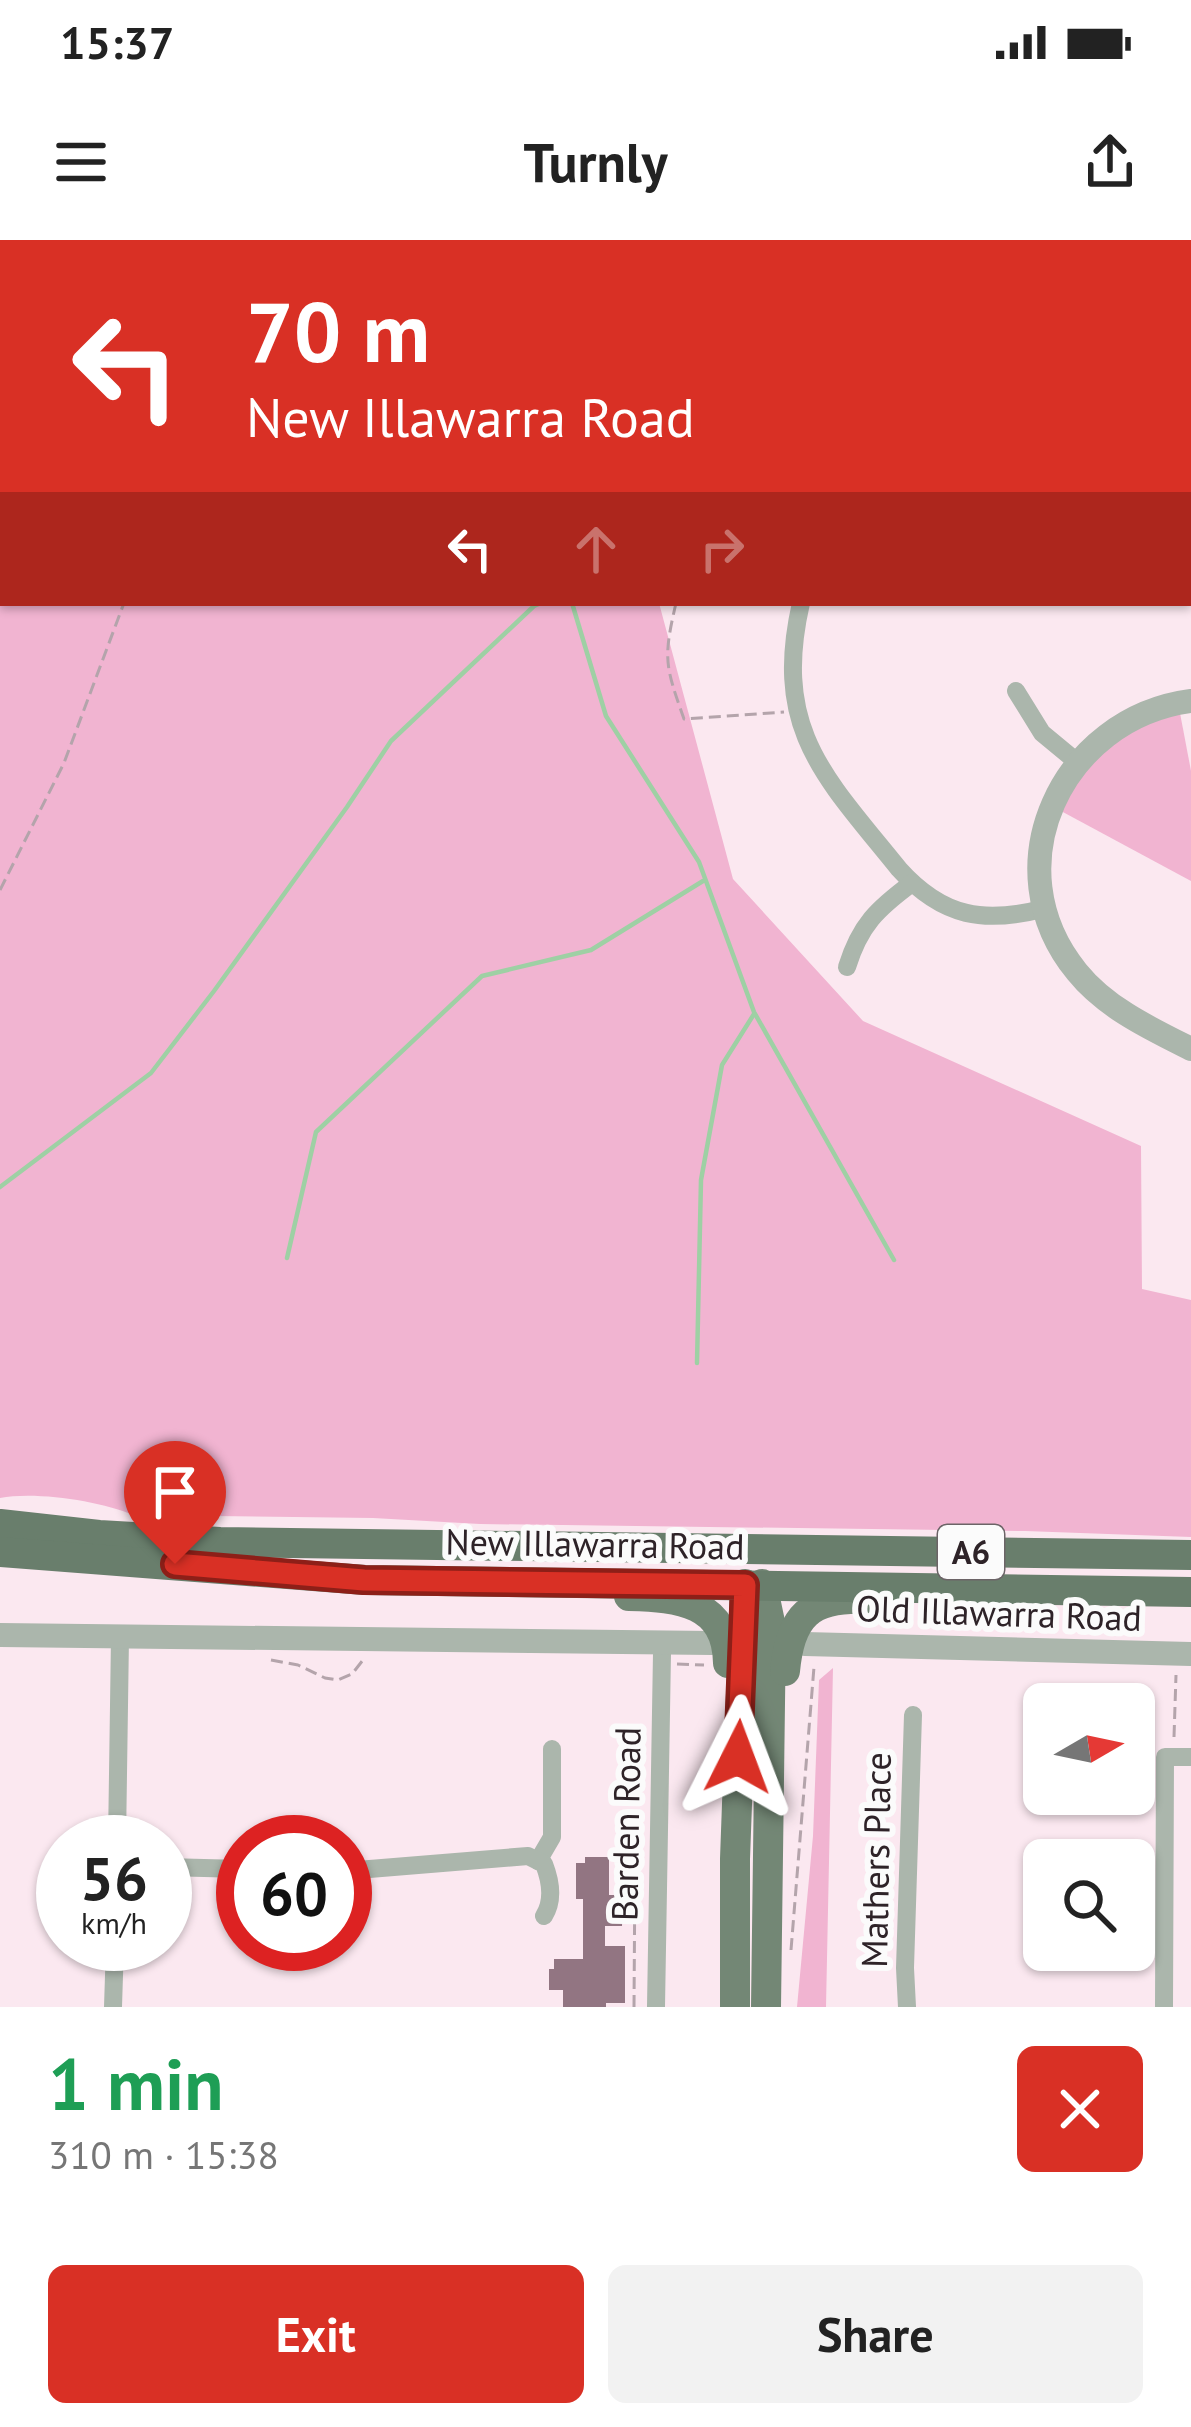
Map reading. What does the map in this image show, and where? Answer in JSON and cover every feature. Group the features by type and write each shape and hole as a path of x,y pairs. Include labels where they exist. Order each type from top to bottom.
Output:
{"highway":[{"name":"New Illawarra Road","path":"0,1524 220,1542 1191,1555"},
{"path":"749,1549 753,1584"},
{"name":"New Illawarra Road","path":"0,1552 364,1580 1191,1592"}],"main road":[{"path":"574,1582 600,1594 654,1596 692,1605 713,1616 758,1656"},
{"path":"753,1584 768,1805 766,2007"},
{"path":"735,2007 735,1859 728,1833 725,1743 758,1656 804,1614 828,1601 904,1601 934,1588"}],"street":[{"path":"800,606 792,657 796,710 805,740 821,770 912,883 936,902 968,914 1010,916 1046,908"},
{"path":"1016,691 1042,733 1077,762"},
{"path":"1191,701 1125,721 1077,762 1058,791 1043,832 1041,879 1057,941 1076,971 1119,1009 1191,1049"},
{"path":"847,967 862,928 912,883"},
{"name":"Old Illawarra Road","path":"0,1635 758,1656 974,1647 1184,1659"},
{"path":"117,1815 120,1637"},
{"name":"Barden Road","path":"656,2007 661,1653"},
{"name":"Mathers Place","path":"908,2007 905,1946 913,1715"},
{"path":"538,1861 552,1837 552,1749"},
{"path":"1164,2007 1177,1757"},
{"path":"372,1869 528,1856 544,1864 551,1883 544,1916"},
{"path":"113,2007 114,1971"}],"path":[{"path":"0,890 64,763 123,606"},
{"path":"675,606 666,648 668,673 684,719 796,710"},
{"path":"974,1647 977,1625 986,1619 1050,1613 1066,1591"},
{"path":"661,1653 758,1656 798,1885 789,1960"},
{"path":"1177,1757 1184,1659"},
{"path":"634,2007 635,1860 645,1838"}],"shaded area":[{"path":"0,606 660,606 733,879 863,1021 1141,1146 1142,1289 1191,1300 1191,1537 133,1515 68,1499 0,1498"},
{"path":"1180,713 1191,771 1191,881 1061,811 1081,776 1109,747 1142,726"},
{"path":"833,1668 826,2007 797,2007 813,1836 819,1680"}],"building":[{"path":"585,1857 609,1857 609,1895 623,1895 622,1926 605,1926 605,1946 625,1946 625,2003 563,2007 563,1990 549,1990 549,1969 554,1969 554,1959 583,1959 583,1899 576,1899 576,1863 585,1863"}],"waterway":[{"path":"0,1187 151,1073 391,741 534,606"},
{"path":"573,606 606,716 699,862 754,1012 894,1260"},
{"path":"287,1258 316,1132 482,976 591,950 703,881"},
{"path":"697,1363 701,1180 722,1065 754,1014"}],"route":[{"path":"175,1564 364,1580 745,1585 738,1757"}]}
